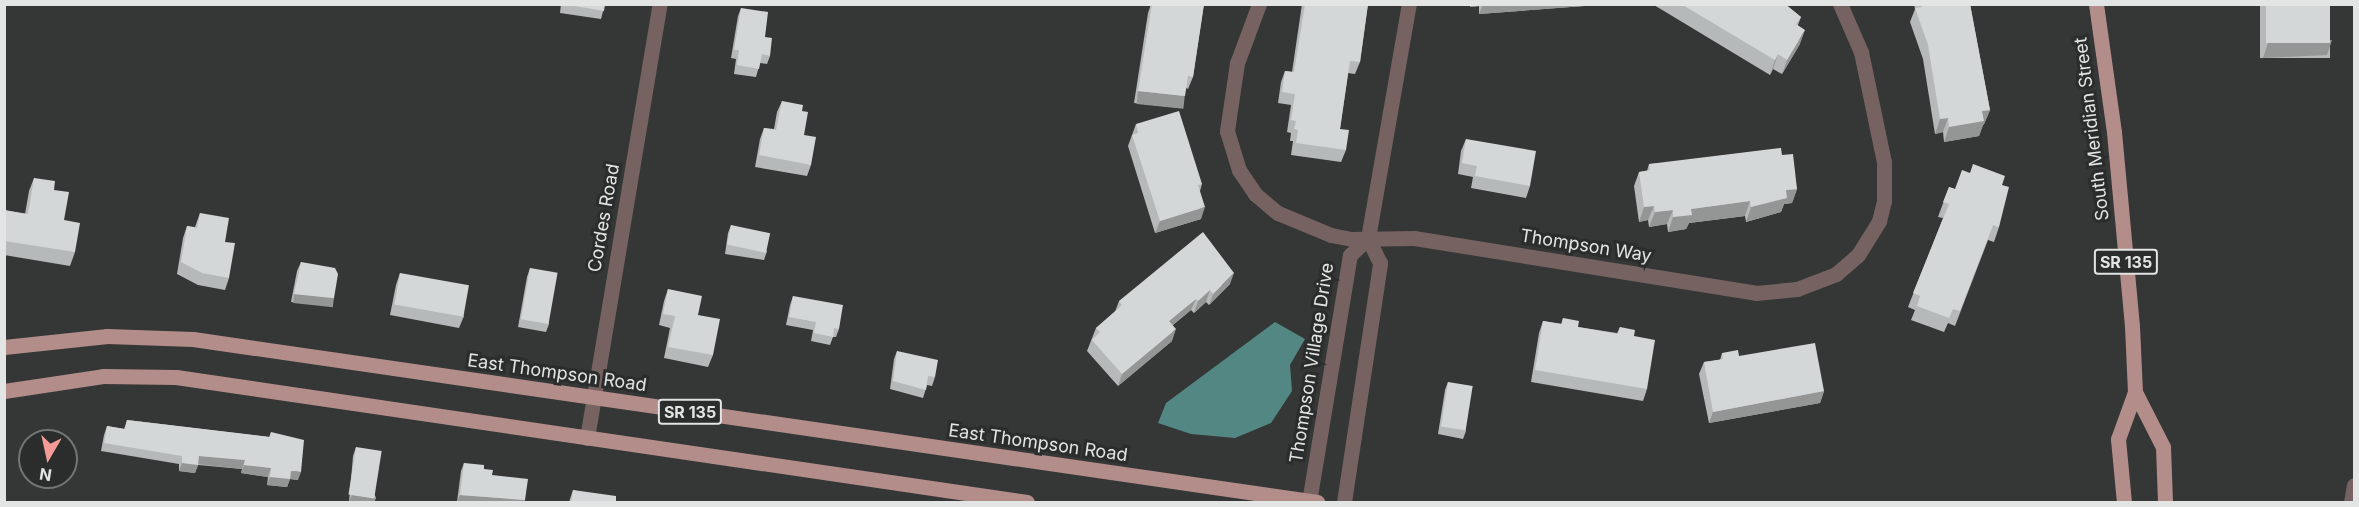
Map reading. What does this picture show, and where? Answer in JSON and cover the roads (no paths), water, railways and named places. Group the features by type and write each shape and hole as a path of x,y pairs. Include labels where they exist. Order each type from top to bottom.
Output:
{"main road":[{"name":"South Meridian Street","path":"2096,4 2114,132 2135,392 2163,447 2165,502"},
{"name":"East Thompson Road","path":"4,347 107,336 183,338 1312,502"},
{"name":"SR 135","path":"4,391 103,376 176,377 1027,502"},
{"name":"South Meridian Street","path":"2124,502 2118,439 2135,392"}],"street":[{"name":"Cordes Road","path":"587,438 660,4"},
{"name":"Thompson Way","path":"1259,4 1242,47 1227,113 1229,143 1236,165 1255,194 1278,213 1331,235 1414,238 1756,293 1797,289 1836,274 1858,255 1870,239 1884,201 1884,162 1868,76 1840,4"},
{"path":"1344,502 1380,263 1368,238 1409,4"},
{"name":"Thompson Village Drive","path":"1312,502 1350,255 1368,238"},
{"path":"2351,502 2355,485"}],"water":[{"path":"1275,322 1305,339 1290,365 1292,391 1271,423 1235,438 1191,434 1158,423 1166,403"}]}
